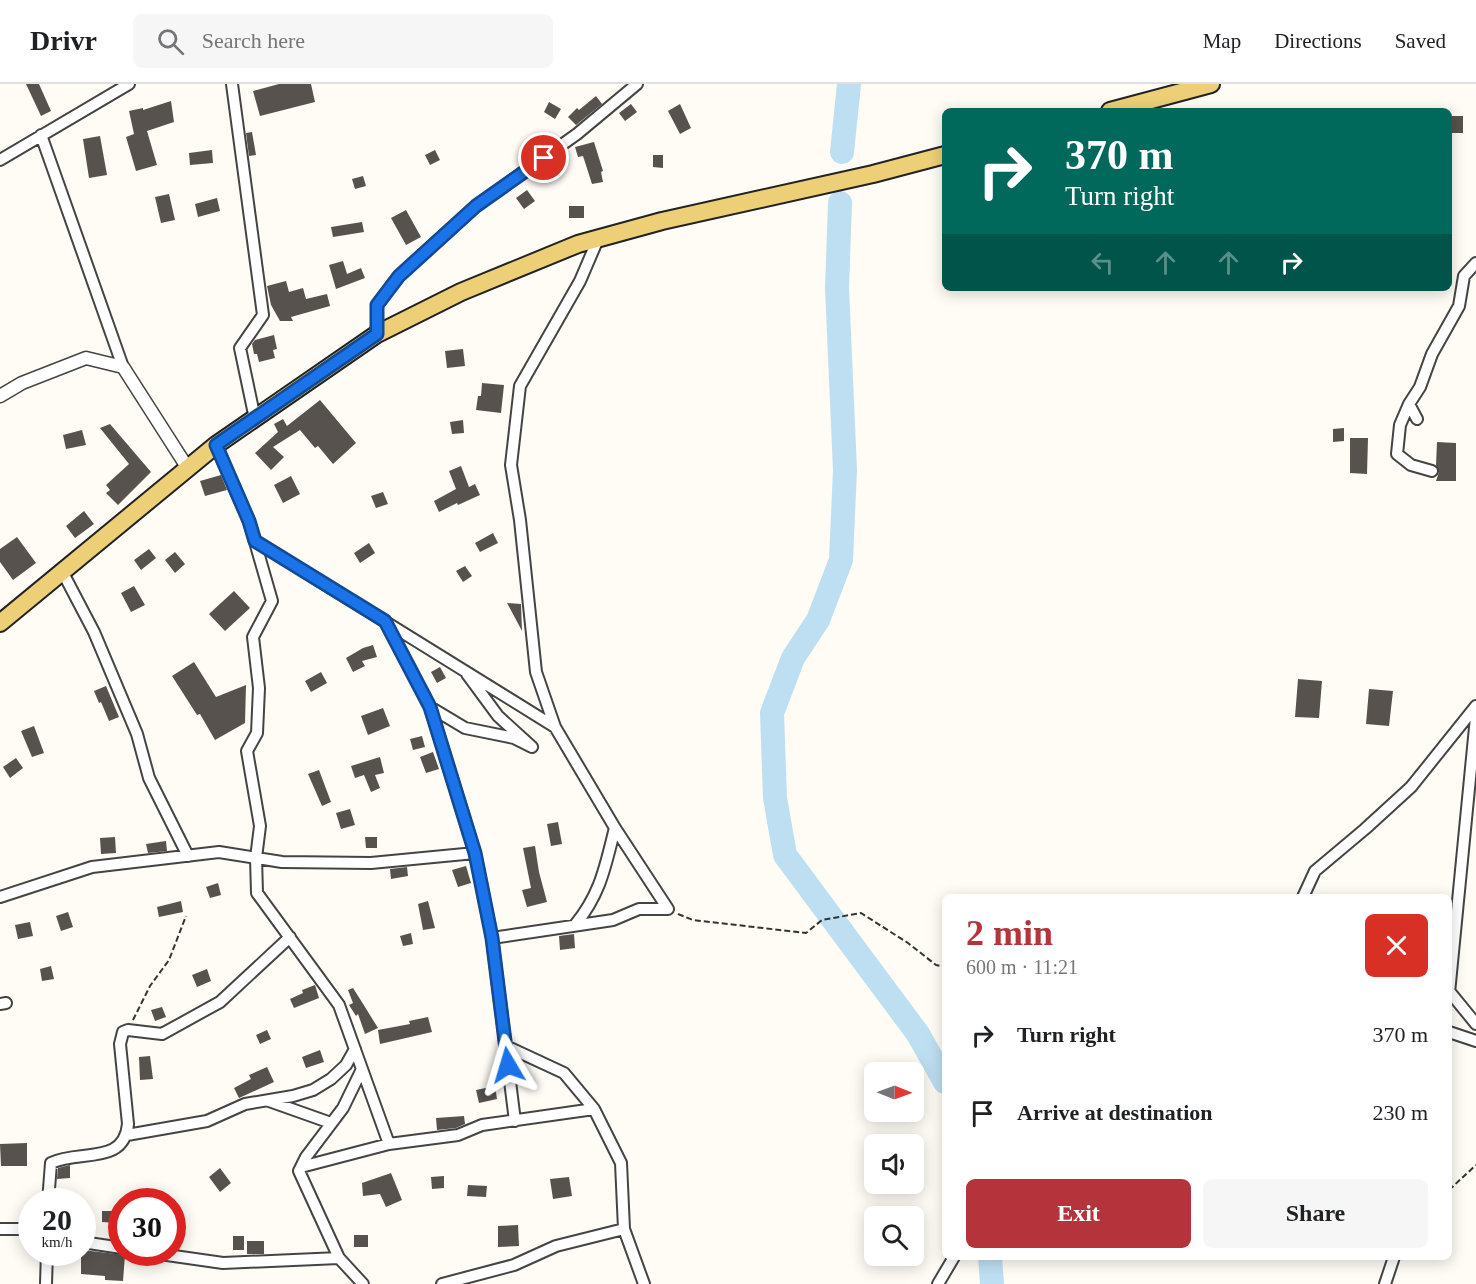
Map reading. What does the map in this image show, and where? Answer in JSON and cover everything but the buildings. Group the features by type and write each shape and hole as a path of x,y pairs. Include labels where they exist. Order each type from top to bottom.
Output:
{"main road":[{"path":"1121,108 1211,84"},
{"path":"0,623 216,445 377,334 461,292 578,244 662,220 873,174 942,156"}],"street":[{"path":"0,160 129,84"},
{"path":"232,84 263,315 240,348 255,419"},
{"path":"377,334 377,305 399,276 476,206 578,134 637,84"},
{"path":"41,135 123,367 187,467"},
{"path":"598,239 580,281 520,386 511,465 520,520 536,672 555,727 615,828 668,909"},
{"path":"1432,471 1411,465 1396,454 1400,425 1409,404 1420,387 1432,354 1459,306 1464,276 1476,263"},
{"path":"0,396 22,383 86,358 123,367"},
{"path":"1409,404 1417,419"},
{"path":"216,445 249,521 272,601 253,637 259,688 258,722 257,733 247,751 260,826 256,858 257,893 339,1005 389,1144"},
{"path":"255,541 555,727"},
{"path":"63,571 94,632 137,734 149,778 188,856"},
{"path":"385,621 430,707 475,853 492,938 515,1121"},
{"path":"430,707 465,728 514,738 532,747 498,716 463,669"},
{"path":"1304,894 1315,871 1411,787 1476,706"},
{"path":"1452,961 1476,717"},
{"path":"575,925 588,909 600,887 615,828"},
{"path":"0,897 92,867 219,852 282,862 371,863 475,853"},
{"path":"492,938 612,920 639,909 668,909"},
{"path":"49,1188 51,1163 67,1157 109,1153 122,1144 127,1135 128,1124 120,1044 123,1032 128,1030 162,1034 200,1013 219,1002 290,937"},
{"path":"1452,996 1476,1024"},
{"path":"1452,1033 1476,1041"},
{"path":"506,1046 564,1073 594,1109 621,1163 624,1229 644,1284"},
{"path":"127,1135 207,1121 245,1104 293,1096 313,1090 346,1065 355,1049"},
{"path":"362,1069 343,1108 306,1157 300,1171 339,1258 363,1284"},
{"path":"266,1100 332,1123"},
{"path":"302,1167 389,1144 458,1135 482,1125 594,1109"},
{"path":"0,1229 18,1229"},
{"path":"442,1284 513,1265 556,1246 624,1229"},
{"path":"186,1258 223,1263 339,1258"},
{"path":"938,1284 952,1260"},
{"path":"1385,1284 1393,1260"},
{"path":"46,1284 47,1266"}],"path":[{"path":"668,909 693,920 806,933 822,920 861,913 942,967"},
{"path":"128,1030 150,986 169,960 186,916"},
{"path":"1452,1187 1476,1165"}],"waterway":[{"path":"842,152 849,84"},
{"path":"840,203 837,288 845,470 841,560 818,620 793,658 772,713 775,798 785,855 918,1034 942,1077"},
{"path":"990,1260 992,1284"}],"route":[{"path":"508,1065 492,938 475,853 430,707 385,621 255,541 249,521 216,445 377,334 377,305 399,276 476,206 544,158"}]}
